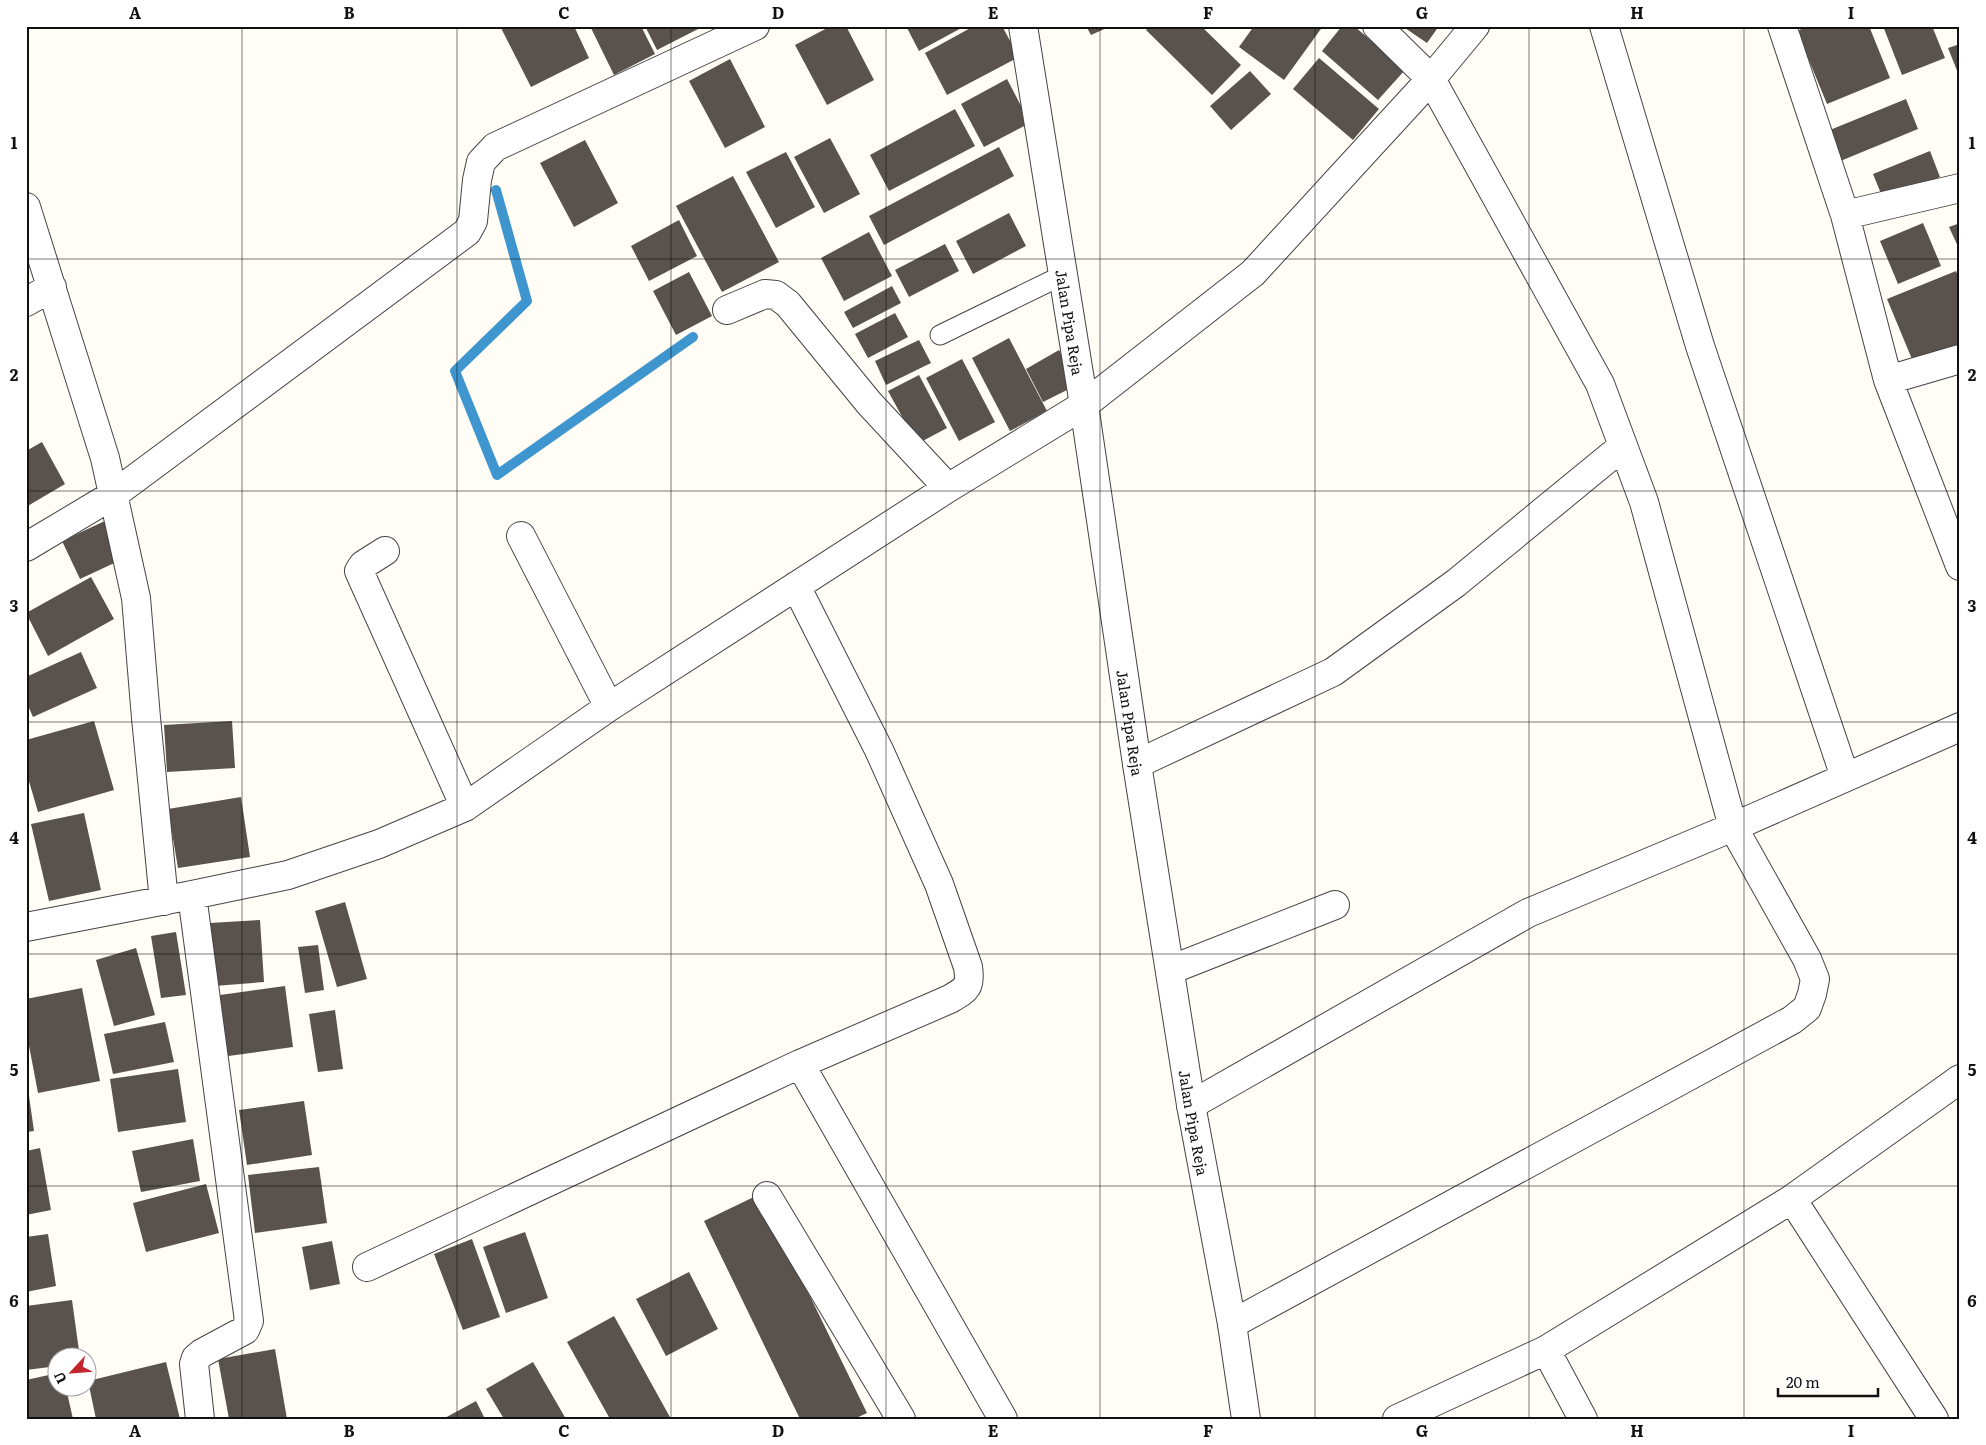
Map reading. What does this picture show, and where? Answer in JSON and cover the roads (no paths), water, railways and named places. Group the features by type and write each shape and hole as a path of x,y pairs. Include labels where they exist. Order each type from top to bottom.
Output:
{"street":[{"path":"26,547 113,495 466,232 473,221 477,180 488,155 755,26"},
{"name":"Jalan Pipa Reja","path":"1023,26 1084,405 1137,764 1191,1105 1232,1324 1240,1416"},
{"path":"1232,1324 1792,1020 1808,1008 1815,979 1807,959 1733,827 1644,502 1600,384 1432,79 1377,26"},
{"path":"26,927 192,896 288,875 379,844 465,807 609,707 948,488 1084,405 1253,273 1432,79 1476,26"},
{"path":"1604,26 1700,346 1846,777"},
{"path":"1782,26 1845,215 1888,380 1958,554"},
{"path":"1845,215 1960,188"},
{"path":"26,207 105,458 136,598 164,901"},
{"path":"26,302 52,287"},
{"path":"727,310 764,294 776,295 788,304 869,403 948,488"},
{"path":"1888,380 1960,360"},
{"path":"1137,764 1333,672 1456,583 1623,446"},
{"path":"521,536 609,707"},
{"path":"385,551 361,566 359,571 465,807"},
{"path":"367,1266 800,1064 950,999 964,990 969,983 968,966 939,884 879,750 796,586"},
{"path":"1191,1105 1528,913 1733,827 1960,727"},
{"path":"192,896 249,1321 245,1330 196,1358 194,1364 200,1419"},
{"path":"1170,970 1335,905"},
{"path":"800,1064 1002,1419"},
{"path":"1398,1419 1546,1350 1792,1199 1960,1080"},
{"path":"767,1196 901,1419"},
{"path":"1792,1199 1934,1419"},
{"path":"1546,1350 1583,1419"}],"lane":[{"path":"940,335 1063,275"}],"waterway":[{"path":"496,190 527,301 455,371 497,475 693,337"}]}
